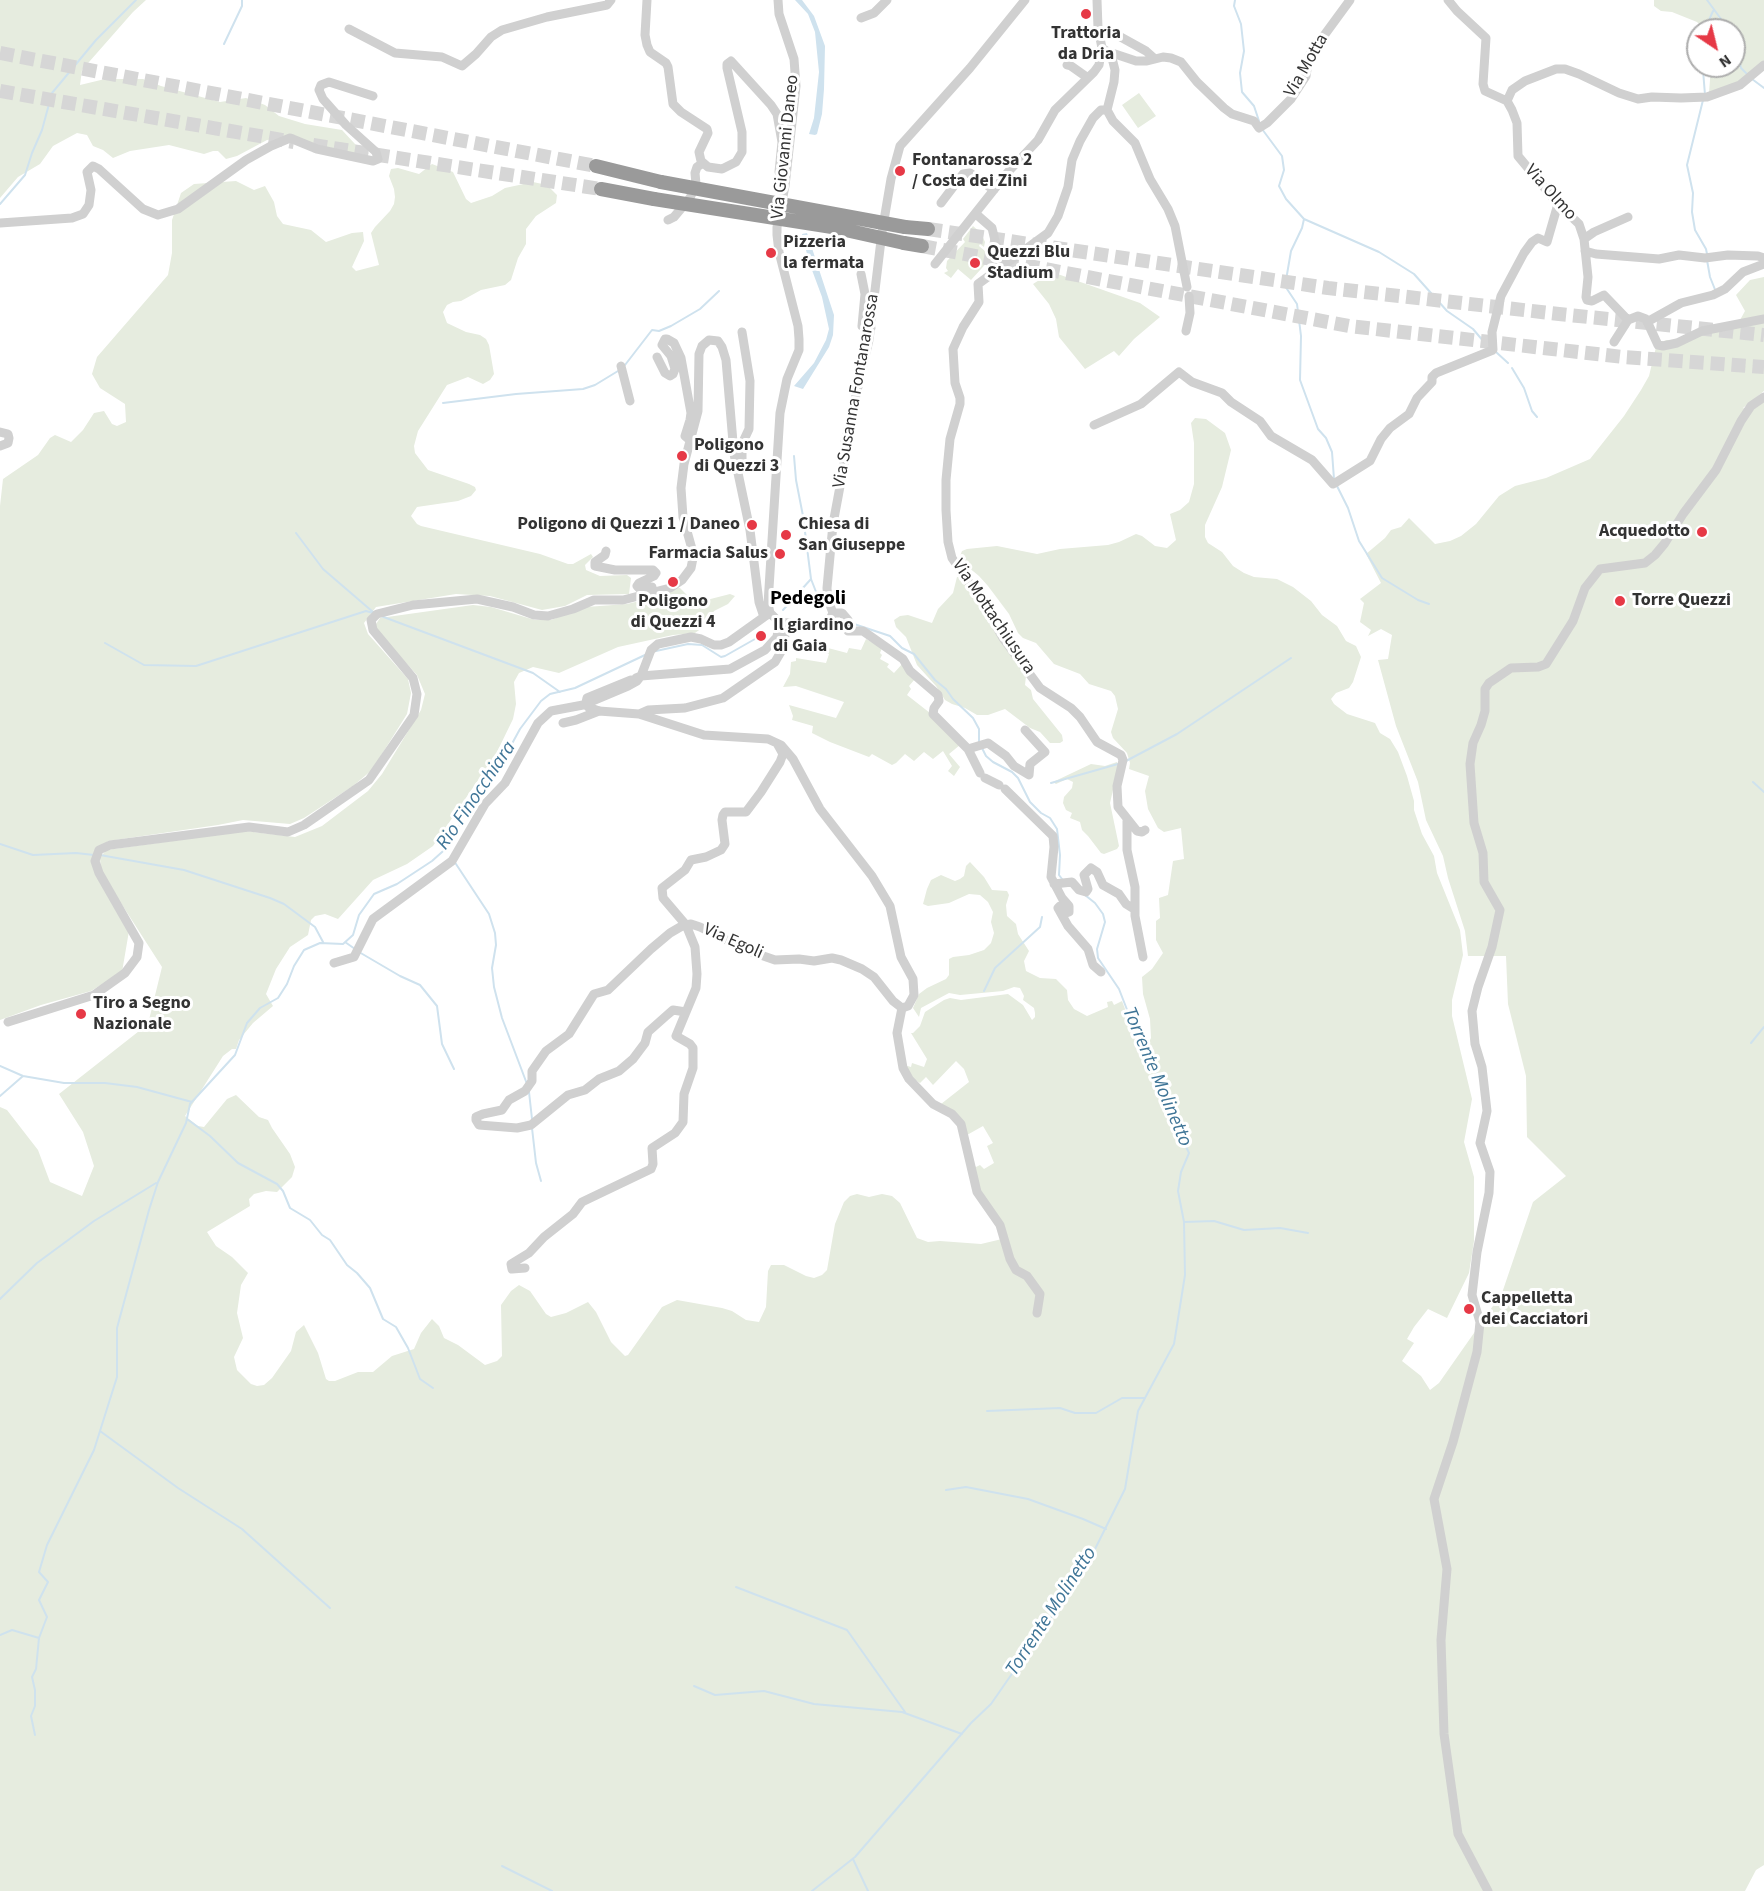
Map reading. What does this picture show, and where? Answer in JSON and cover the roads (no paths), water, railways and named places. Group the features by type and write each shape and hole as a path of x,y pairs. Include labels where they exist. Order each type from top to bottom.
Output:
{"highway":[{"path":"596,166 661,182 904,227 928,229"},
{"path":"601,189 832,227 922,246"}],"street":[{"path":"349,29 395,53 442,57 462,66 491,37 502,30 530,21 607,5 611,0"},
{"path":"647,0 646,40 650,52 668,67 673,104 707,129 708,133 699,152 699,158 715,170 736,162 742,152 742,132 727,68 727,64 731,61 777,114 782,142 779,172 786,177"},
{"name":"Via Giovanni Daneo","path":"767,615 780,413 785,386 799,351 798,326 779,252 777,235 786,177 795,77 794,59 779,14 778,0"},
{"path":"861,18 874,13 887,0"},
{"name":"Via Susanna Fontanarossa","path":"833,613 828,600 827,588 833,524 844,465 845,442 871,328 882,232 891,179 900,146 970,68 1025,0"},
{"path":"1097,0 1098,28 1113,62 1115,75 1107,110 1113,121 1135,143 1144,168 1168,209 1175,226 1188,291 1190,314 1186,331"},
{"name":"Via Motta","path":"1106,50 1136,61 1147,62 1163,57 1181,62 1197,82 1224,108 1232,114 1254,121 1261,127 1291,99 1306,76 1309,56 1350,0"},
{"path":"1448,0 1486,38 1486,64 1482,76 1485,91 1507,101 1512,90 1526,81 1556,69 1565,69 1579,74 1618,93 1638,99 1707,97 1740,85 1764,65"},
{"path":"1117,35 1146,51 1155,59"},
{"path":"935,264 994,190 1038,140 1055,110 1099,65 1106,50"},
{"path":"1067,65 1088,78"},
{"path":"0,223 72,218 83,214 89,205 91,190 87,172 93,166 143,209 158,215 178,209 246,160 290,138 317,149 373,161 378,159 376,152 346,125 323,99 319,90 321,85 329,82 374,96"},
{"name":"Via Olmo","path":"1507,101 1517,123 1518,156 1558,204 1579,224 1584,238 1588,278 1587,300 1592,301 1604,295 1628,320"},
{"name":"Via Mottachiusura","path":"1107,110 1101,110 1093,118 1080,141 1072,160 1068,187 1048,233 978,284 979,302 963,327 953,349 955,383 960,398 950,439 946,480 948,542 952,558 982,601 1003,638 1040,687 1071,708 1097,742 1122,755 1124,760 1117,786 1117,804 1127,821 1127,850 1135,887 1134,909 1143,957"},
{"path":"668,220 674,218 690,198 696,184 697,167 703,163"},
{"path":"941,203 963,174 970,172 994,190"},
{"path":"1094,425 1141,404 1179,372 1192,382 1222,393 1260,422 1271,436 1312,460 1336,483 1370,461 1381,439 1390,428 1409,414 1417,398 1432,382 1432,377 1436,373 1493,351 1492,332 1501,296 1532,242 1538,238 1547,242 1558,204"},
{"path":"976,214 992,228 999,267"},
{"name":"Via Olmo","path":"1584,238 1628,218"},
{"path":"1585,251 1596,254 1659,259 1679,255 1705,258 1728,255 1764,258"},
{"path":"1647,322 1682,303 1713,295 1725,289 1743,272 1764,264"},
{"path":"861,274 865,294 862,326 871,328"},
{"path":"1614,342 1628,320 1640,316 1647,322 1658,345 1663,346 1677,343 1702,331 1764,319"},
{"path":"738,472 742,467 742,444 749,429 750,381 742,332"},
{"path":"657,357 665,374 671,375 675,369 671,356 662,343 664,339 670,340 678,351 685,371 691,413 685,436 691,441"},
{"path":"8,1022 94,995 125,973 137,957 139,943 99,873 95,861 99,850 110,845 249,827 288,832 304,825 369,780 414,715 417,694 413,678 374,630 371,620 377,614 413,605 477,599 513,607 534,615 548,616 594,600 623,600 670,588 687,575 693,558 682,517 681,488 684,464 698,411 699,354 705,342 709,340 718,342 726,360 730,419 738,472 751,539 759,602 767,615 779,622 822,625 829,621 833,613 842,613 848,620 848,631 863,631 903,659 910,670 940,697 933,711 936,717 976,747 982,776 1002,787 1053,836 1051,877 1069,906 1069,912 1066,913 1060,906 1058,908 1068,926 1088,949 1094,965 1101,972"},
{"path":"621,368 630,401"},
{"path":"1488,1891 1458,1834 1444,1734 1441,1640 1447,1569 1434,1499 1453,1442 1477,1352 1480,1322 1472,1295 1477,1252 1489,1193 1490,1172 1480,1143 1487,1111 1482,1067 1475,1044 1472,1011 1492,947 1500,910 1484,882 1483,853 1474,823 1470,764 1473,743 1485,711 1485,689 1511,668 1538,667 1546,663 1572,621 1585,588 1600,569 1645,563 1655,555 1716,470 1741,421 1752,406 1764,397"},
{"path":"0,432 8,434 9,438 8,443 0,446"},
{"path":"606,551 605,555 595,562 595,566 615,570 653,570 656,573 654,576 639,583 637,588 666,584 670,588"},
{"path":"334,963 354,957 373,919 452,861 485,804 505,783 538,723 551,711 586,703 637,681 651,650 663,641 691,637 714,645 725,644 767,615"},
{"path":"777,637 779,622"},
{"path":"639,714 648,710 685,708 723,698 775,662 782,650 786,630 765,650 730,669 642,674 587,698 586,703 588,707 599,711 639,714 704,735 722,738 768,739 788,751 820,809 872,876 890,906 900,957 913,978 914,995 908,1006 902,1008 897,1033 903,1068 909,1079 933,1104 952,1114 961,1125 977,1191 1000,1225 1010,1259 1016,1270 1027,1276 1040,1294 1036,1313"},
{"path":"563,723 599,711"},
{"path":"976,747 991,744 1014,766 1029,775 1030,764 1045,752 1025,730"},
{"path":"525,1268 512,1269 511,1264 529,1253 544,1237 573,1214 582,1202 651,1169 652,1148 675,1133 683,1122 684,1094 693,1068 693,1048 676,1036 696,988 695,947 686,925 663,898 662,888 685,870 691,860 706,857 721,850 724,844 723,815 725,812 746,812 761,792 783,754 776,742"},
{"path":"1127,821 1137,831 1145,830"},
{"path":"1054,884 1071,882 1082,892 1086,892 1088,889 1084,875 1089,869 1094,869 1103,885 1119,894 1126,904 1134,909"},
{"name":"Via Egoli","path":"686,1012 673,1010 648,1032 645,1043 633,1059 619,1071 599,1079 585,1090 568,1095 531,1125 517,1128 479,1125 476,1120 476,1117 483,1114 502,1110 508,1100 525,1091 532,1081 532,1071 541,1058 546,1051 569,1034 594,994 608,990 670,933 686,925 700,927 749,951 775,960 814,961 832,958 841,960 862,969 874,978 893,1001 902,1008"}],"water":[{"path":"795,0 802,0 814,16 825,46 822,114 815,135 809,134 814,118 819,72 815,32 808,14"},
{"path":"807,233 834,315 833,335 829,347 803,389 794,386 814,363 829,329 822,297 809,262 802,234"}],"waterway":[{"path":"0,204 25,175 42,130 52,93 96,40 136,0"},
{"path":"224,44 242,6 242,0"},
{"path":"1235,0 1234,6 1241,24 1244,51 1240,73 1242,92 1254,106 1259,121"},
{"path":"1707,0 1720,18"},
{"path":"1710,18 1713,11"},
{"path":"1704,78 1705,95"},
{"path":"1752,79 1764,88"},
{"path":"1703,100 1687,165 1693,193 1692,212 1695,230 1707,254"},
{"path":"1262,129 1282,156 1284,170 1279,186 1286,199 1304,219 1291,251 1285,286 1297,304 1301,336 1300,380 1318,429 1326,438 1332,452 1334,479"},
{"path":"1304,219 1379,252 1414,274 1447,311 1473,329 1490,349"},
{"path":"1707,260 1716,292"},
{"path":"625,365 652,330 659,331 671,326 700,309 719,291"},
{"path":"1496,352 1508,363"},
{"path":"1512,368 1537,417"},
{"path":"443,403 583,389 595,385 618,371"},
{"path":"794,456 811,579 820,602"},
{"path":"1336,484 1348,508 1359,541 1382,578 1418,600 1429,604"},
{"path":"296,533 323,569 373,612"},
{"name":"Rio Finocchiara","path":"783,610 811,579"},
{"path":"105,643 144,665 196,666 366,611 373,613"},
{"path":"381,616 533,673 560,692"},
{"name":"Torrente Molinetto","path":"851,623 890,636 902,648 914,654 935,680 973,718 979,729 979,743"},
{"name":"Rio Finocchiara","path":"656,651 688,644 702,645 721,657 755,639"},
{"name":"Rio Finocchiara","path":"35,1735 31,1716 35,1706 32,1677 36,1669 39,1638 47,1617 39,1600 48,1582 39,1572 47,1545 94,1450 117,1377 117,1328 149,1210 158,1182 186,1123 190,1104 235,1055 247,1023 260,1008 278,998 304,950 320,943 343,944 353,935 359,915 374,894 397,884 432,861 451,844 466,809 480,786 502,762 520,729 541,701 550,694 575,688 645,655"},
{"path":"1126,761 1177,734 1291,658"},
{"name":"Torrente Molinetto","path":"982,748 993,762 1012,772 1018,778 1030,802 1050,818 1057,829 1060,855 1059,875 1062,879"},
{"path":"1051,783 1118,764"},
{"path":"1753,782 1764,792"},
{"path":"0,844 33,855 76,853 94,855"},
{"path":"100,855 184,870 270,898 284,904 315,927 323,942"},
{"path":"454,861 489,914 496,945 492,968 494,987 502,1018 527,1084"},
{"name":"Torrente Molinetto","path":"812,1891 855,1857 971,1723 991,1704 1086,1567 1125,1489 1138,1411 1174,1344 1185,1275 1184,1222 1178,1191 1181,1172 1189,1153 1171,1115 1152,1060 1138,1038 1119,989 1098,958 1097,949 1105,922 1103,914 1095,903 1085,895"},
{"path":"984,991 995,968 1040,927 1042,917"},
{"path":"345,942 355,949"},
{"path":"359,952 420,985 437,1006 442,1044 454,1069"},
{"path":"1751,1043 1764,1027"},
{"path":"0,1066 23,1076 64,1083 105,1083 137,1087 192,1102"},
{"path":"0,1096 23,1076"},
{"path":"529,1092 532,1119"},
{"path":"187,1119 210,1136 238,1163 277,1184 283,1191 290,1208 310,1220 322,1235 330,1240 347,1265 370,1288 383,1319 396,1327 408,1348 420,1379 433,1388"},
{"path":"532,1128 536,1163 541,1181"},
{"path":"0,1299 37,1263 94,1221 156,1183"},
{"path":"1184,1222 1214,1221 1244,1230 1280,1228 1308,1233"},
{"path":"987,1411 1060,1408 1075,1413 1096,1413 1122,1398 1144,1398"},
{"path":"100,1431 178,1488 242,1529 330,1608"},
{"path":"946,1490 966,1487 1028,1499 1106,1529"},
{"path":"736,1587 847,1630 905,1712"},
{"path":"0,1635 12,1630 39,1638"},
{"path":"694,1686 715,1695 764,1691 814,1704 902,1712 962,1734"},
{"path":"853,1859 868,1891"},
{"path":"502,1866 552,1891"}],"tunnel":[{"path":"0,53 596,166"},
{"path":"0,91 294,142"},
{"path":"313,145 601,189"},
{"path":"928,229 1328,288 1764,335"},
{"path":"922,246 1349,326 1623,357 1764,367"}],"place":[{"name":"Trattoria da Dria","path":"1086,14"},
{"name":"Fontanarossa 2 / Costa dei Zini","path":"900,171"},
{"name":"Pizzeria la fermata","path":"771,253"},
{"name":"Quezzi Blu Stadium","path":"975,263"},
{"name":"Poligono di Quezzi 3","path":"682,456"},
{"name":"Poligono di Quezzi 1 / Daneo","path":"752,525"},
{"name":"Acquedotto","path":"1702,532"},
{"name":"Chiesa di San Giuseppe","path":"786,535"},
{"name":"Farmacia Salus","path":"780,554"},
{"name":"Poligono di Quezzi 4","path":"673,582"},
{"name":"Torre Quezzi","path":"1620,601"},
{"name":"Il giardino di Gaia","path":"761,636"},
{"name":"Tiro a Segno Nazionale","path":"81,1014"},
{"name":"Cappelletta dei Cacciatori","path":"1469,1309"}],"district":[{"name":"Pedegoli","path":"808,600"}]}
